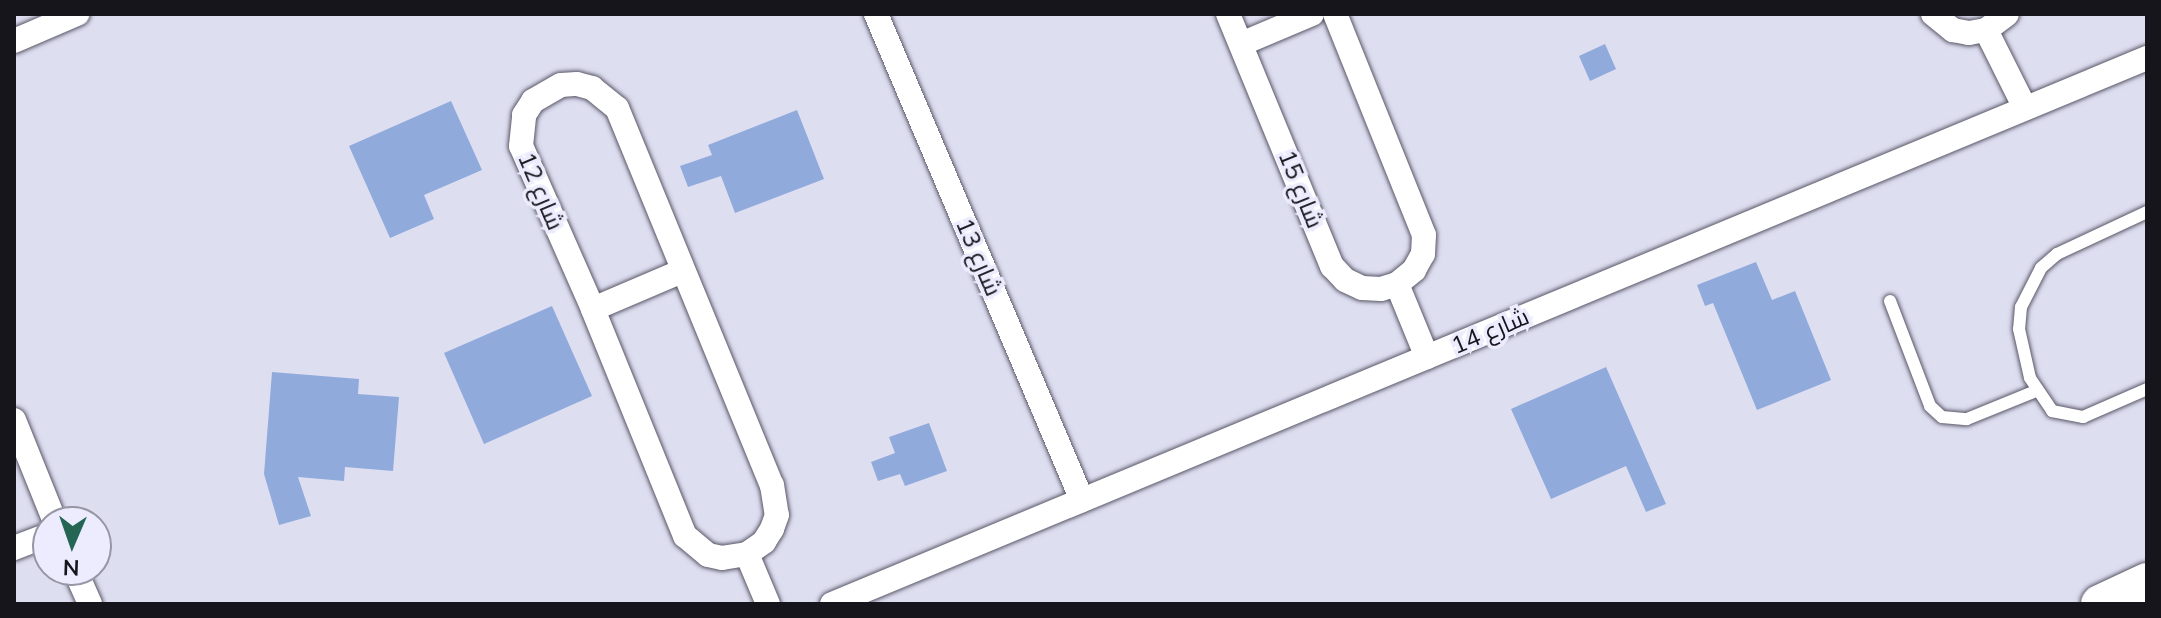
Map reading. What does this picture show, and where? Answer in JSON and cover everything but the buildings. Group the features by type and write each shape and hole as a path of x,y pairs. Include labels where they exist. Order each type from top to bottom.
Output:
{"main road":[{"path":"2100,604 2147,582"}],"street":[{"path":"14,41 77,14"},
{"name":"شارع 13","path":"876,14 1082,500"},
{"name":"شارع 15","path":"1228,14 1332,266 1345,280 1362,288 1381,289 1397,284"},
{"path":"1241,44 1312,14"},
{"path":"1335,14 1424,235 1418,262 1397,284 1427,357"},
{"path":"1933,14 1953,30 1969,33 1986,30 2007,14"},
{"path":"1986,30 2025,108"},
{"name":"شارع 14","path":"832,604 2147,58"},
{"name":"شارع 12","path":"561,85 592,88 617,108 682,271 776,500 772,529 764,542 747,554 722,558 708,555 685,536 593,309 521,146 524,115 539,96 561,85"},
{"path":"593,309 682,271"},
{"path":"14,420 49,506"},
{"path":"747,554 768,604"}],"lane":[{"path":"2147,212 2057,254 2028,286 2021,307 2020,344 2036,391 2052,411 2072,417 2092,414 2147,389"},
{"path":"1890,301 1930,406 1942,417 1967,419 2036,391"}]}
